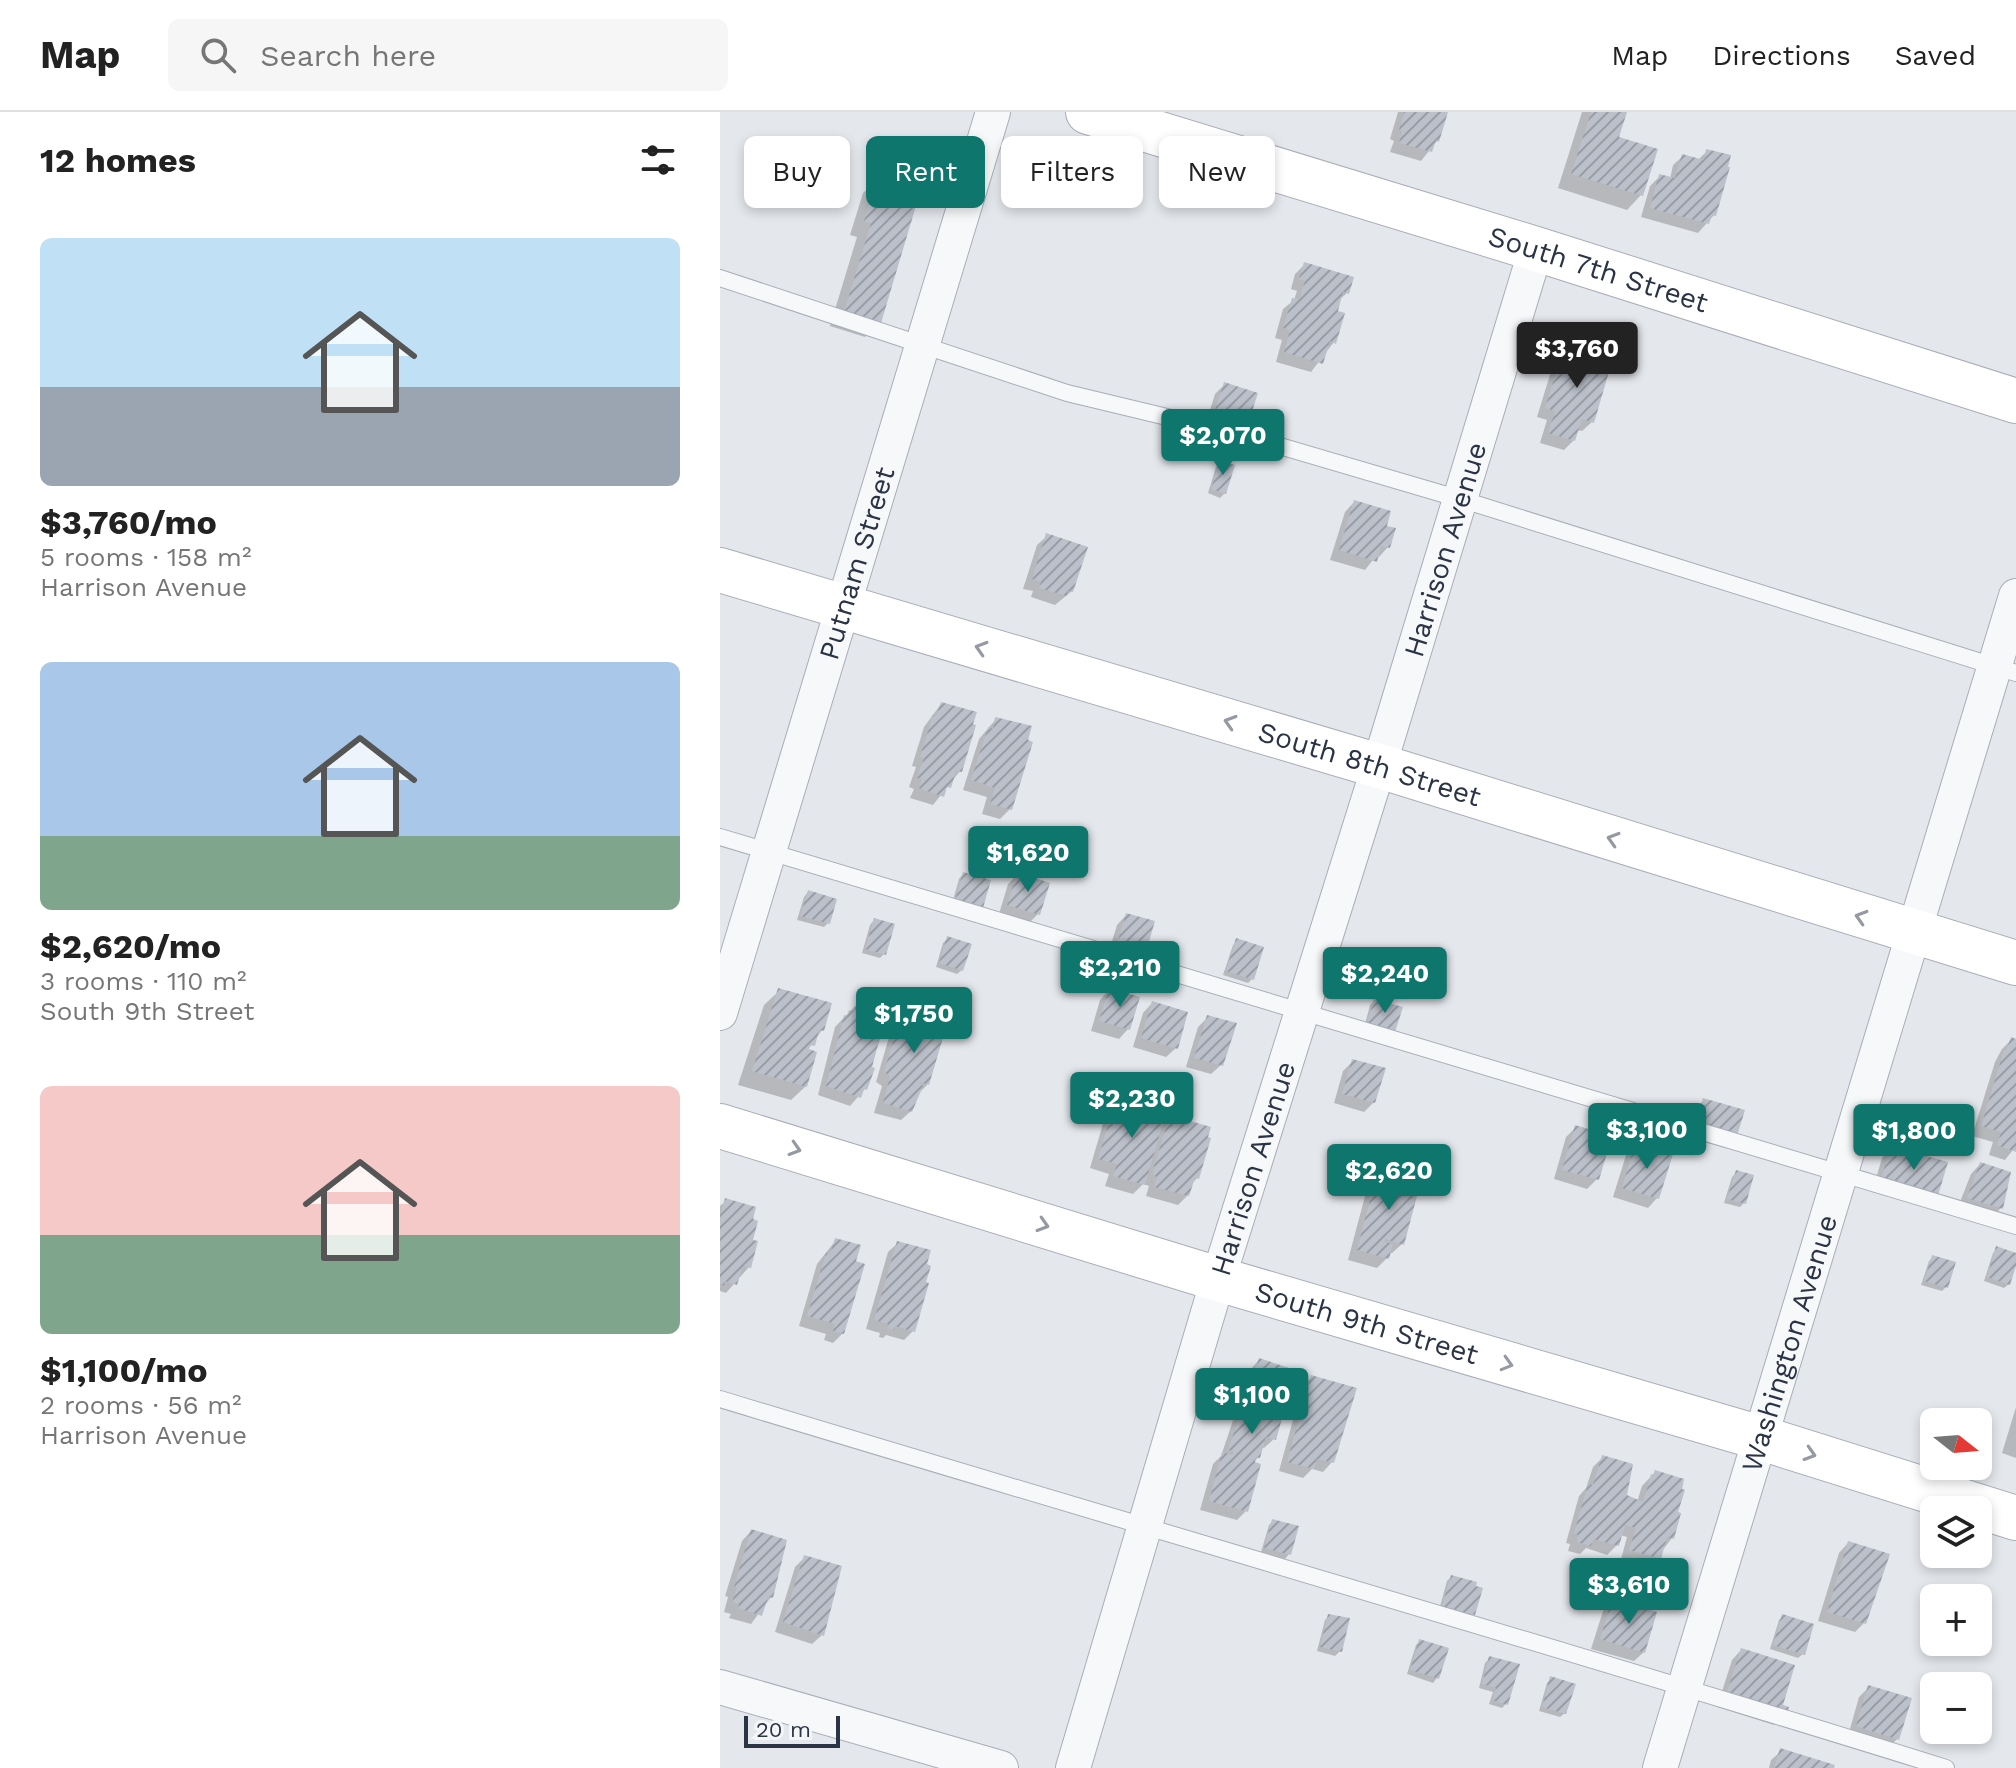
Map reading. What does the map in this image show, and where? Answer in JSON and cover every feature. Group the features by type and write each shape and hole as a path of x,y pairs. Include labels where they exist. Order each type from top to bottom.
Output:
{"street":[{"name":"Putnam Street","path":"720,1013 993,112"},
{"name":"South 7th Street","path":"1088,112 1184,126 1536,249 2016,401"},
{"name":"Harrison Avenue","path":"1073,1768 1218,1279 1379,766 1536,249"},
{"name":"South 8th Street","path":"720,570 1379,766 2016,963"},
{"name":"Washington Avenue","path":"1660,1768 1912,933 2005,670 2016,596"},
{"name":"South 9th Street","path":"720,1126 1218,1279 1761,1438 2016,1518"},
{"path":"720,1687 1001,1768"}],"lane":[{"path":"720,278 1067,393 1246,436 1460,499 2005,670"},
{"path":"720,837 2016,1226"},
{"path":"720,1399 1946,1768"}],"building":[{"path":"1404,112 1448,112 1439,142 1436,140 1432,152 1399,143"},
{"path":"1591,112 1627,112 1619,137 1658,149 1643,196 1571,174"},
{"path":"1706,149 1731,155 1716,216 1712,215 1709,224 1650,208 1659,174 1675,178 1682,154 1704,160"},
{"path":"868,208 915,208 881,323 844,312 871,223 864,221"},
{"path":"1304,262 1354,277 1349,294 1343,292 1338,311 1345,313 1336,344 1330,341 1323,364 1284,352 1290,330 1283,328 1292,298 1299,299 1305,281 1299,279"},
{"path":"1565,343 1613,358 1594,423 1582,419 1575,441 1548,433 1555,411 1545,408"},
{"path":"1224,382 1258,393 1248,424 1214,413"},
{"path":"1220,460 1235,465 1226,494 1211,489"},
{"path":"1354,500 1391,511 1387,526 1396,528 1390,548 1381,546 1377,562 1339,550"},
{"path":"1046,533 1088,547 1073,592 1068,591 1067,596 1039,588 1041,582 1032,579"},
{"path":"941,702 977,712 962,772 956,771 951,788 947,787 944,797 919,788 922,779 917,778 933,715 936,716"},
{"path":"995,717 1032,726 1028,740 1033,742 1012,810 990,804 995,788 971,780 988,727 993,729"},
{"path":"963,872 991,880 983,908 955,900"},
{"path":"1017,872 1050,883 1040,915 1007,905"},
{"path":"808,890 837,899 830,924 800,916"},
{"path":"1126,913 1155,921 1146,952 1117,944"},
{"path":"874,918 895,924 886,955 865,949"},
{"path":"947,936 972,944 963,971 939,963"},
{"path":"1236,938 1264,947 1254,980 1226,971"},
{"path":"778,988 832,1003 824,1031 819,1030 815,1046 810,1045 809,1049 817,1052 807,1087 752,1071"},
{"path":"1109,988 1140,997 1130,1030 1099,1021"},
{"path":"1374,999 1403,1007 1395,1032 1367,1024"},
{"path":"925,1000 934,1003 931,1012 949,1017 929,1085 920,1082 923,1086 912,1112 883,1103 890,1076 884,1072 904,1004 922,1009"},
{"path":"1152,1001 1188,1012 1178,1049 1141,1038"},
{"path":"857,1002 882,1009 879,1019 887,1021 872,1067 875,1068 861,1098 826,1086 844,1015 847,1016 849,1010 854,1011"},
{"path":"1207,1015 1237,1023 1223,1066 1194,1058"},
{"path":"2011,1037 2016,1039 2016,1152 1997,1145 2001,1132 1981,1126 2004,1050"},
{"path":"1352,1059 1386,1068 1375,1103 1342,1094"},
{"path":"1116,1098 1166,1112 1145,1185 1113,1176 1117,1164 1098,1159"},
{"path":"1703,1098 1745,1110 1736,1139 1695,1128"},
{"path":"1170,1115 1211,1127 1208,1137 1211,1138 1199,1179 1195,1178 1189,1196 1154,1187 1157,1177 1153,1175 1154,1166"},
{"path":"1575,1125 1612,1136 1599,1180 1562,1170"},
{"path":"1635,1143 1673,1154 1659,1199 1622,1188"},
{"path":"1891,1146 1948,1162 1937,1199 1880,1182"},
{"path":"1980,1162 2011,1172 2003,1209 1967,1198"},
{"path":"1383,1166 1403,1171 1402,1176 1421,1181 1404,1245 1385,1239 1384,1242 1393,1244 1389,1259 1357,1250 1378,1169 1382,1170"},
{"path":"1736,1170 1754,1175 1746,1204 1727,1199"},
{"path":"725,1198 756,1207 753,1219 758,1221 753,1240 758,1241 751,1268 743,1266 737,1285 725,1281 724,1286 720,1284 720,1216"},
{"path":"835,1238 861,1245 856,1261 865,1264 844,1334 833,1331 835,1324 807,1316 826,1253 830,1254"},
{"path":"897,1241 931,1250 927,1264 931,1266 926,1282 929,1283 915,1332 895,1326 894,1330 887,1328 888,1324 874,1320"},
{"path":"1996,1246 2016,1253 2010,1285 1987,1277"},
{"path":"1932,1255 1956,1262 1948,1288 1924,1281"},
{"path":"1259,1358 1292,1369 1287,1385 1291,1386 1276,1440 1266,1437 1260,1458 1256,1457 1255,1462 1261,1464 1248,1512 1209,1501 1222,1452 1233,1455 1233,1451 1228,1450"},
{"path":"1311,1375 1357,1388 1334,1463 1317,1459 1314,1469 1287,1462"},
{"path":"1602,1455 1633,1464 1627,1495 1643,1502 1655,1470 1684,1479 1682,1489 1685,1490 1674,1539 1667,1537 1661,1559 1629,1550 1636,1528 1625,1525 1619,1546 1593,1539 1591,1546 1577,1542 1578,1535 1574,1533 1588,1484 1593,1485"},
{"path":"1272,1519 1299,1526 1291,1555 1264,1548"},
{"path":"751,1529 787,1540 773,1598 768,1597 762,1616 738,1608 739,1604 732,1602"},
{"path":"1848,1541 1890,1554 1866,1624 1827,1612"},
{"path":"804,1555 842,1566 824,1636 783,1622"},
{"path":"1619,1562 1634,1566 1636,1562 1667,1571 1658,1602 1611,1588"},
{"path":"1451,1575 1477,1582 1476,1586 1483,1588 1475,1615 1442,1606"},
{"path":"1612,1599 1657,1612 1645,1653 1600,1639"},
{"path":"1328,1614 1350,1618 1342,1652 1320,1647"},
{"path":"1782,1614 1814,1624 1805,1655 1773,1645"},
{"path":"1419,1639 1449,1648 1439,1679 1410,1670"},
{"path":"1741,1648 1795,1665 1783,1705 1789,1707 1786,1717 1725,1698"},
{"path":"1489,1656 1520,1664 1508,1705 1492,1700 1496,1688 1482,1684"},
{"path":"1550,1676 1576,1684 1566,1714 1542,1707"},
{"path":"1868,1685 1912,1698 1899,1740 1856,1726"},
{"path":"1780,1748 1835,1765 1834,1768 1774,1768"}]}
